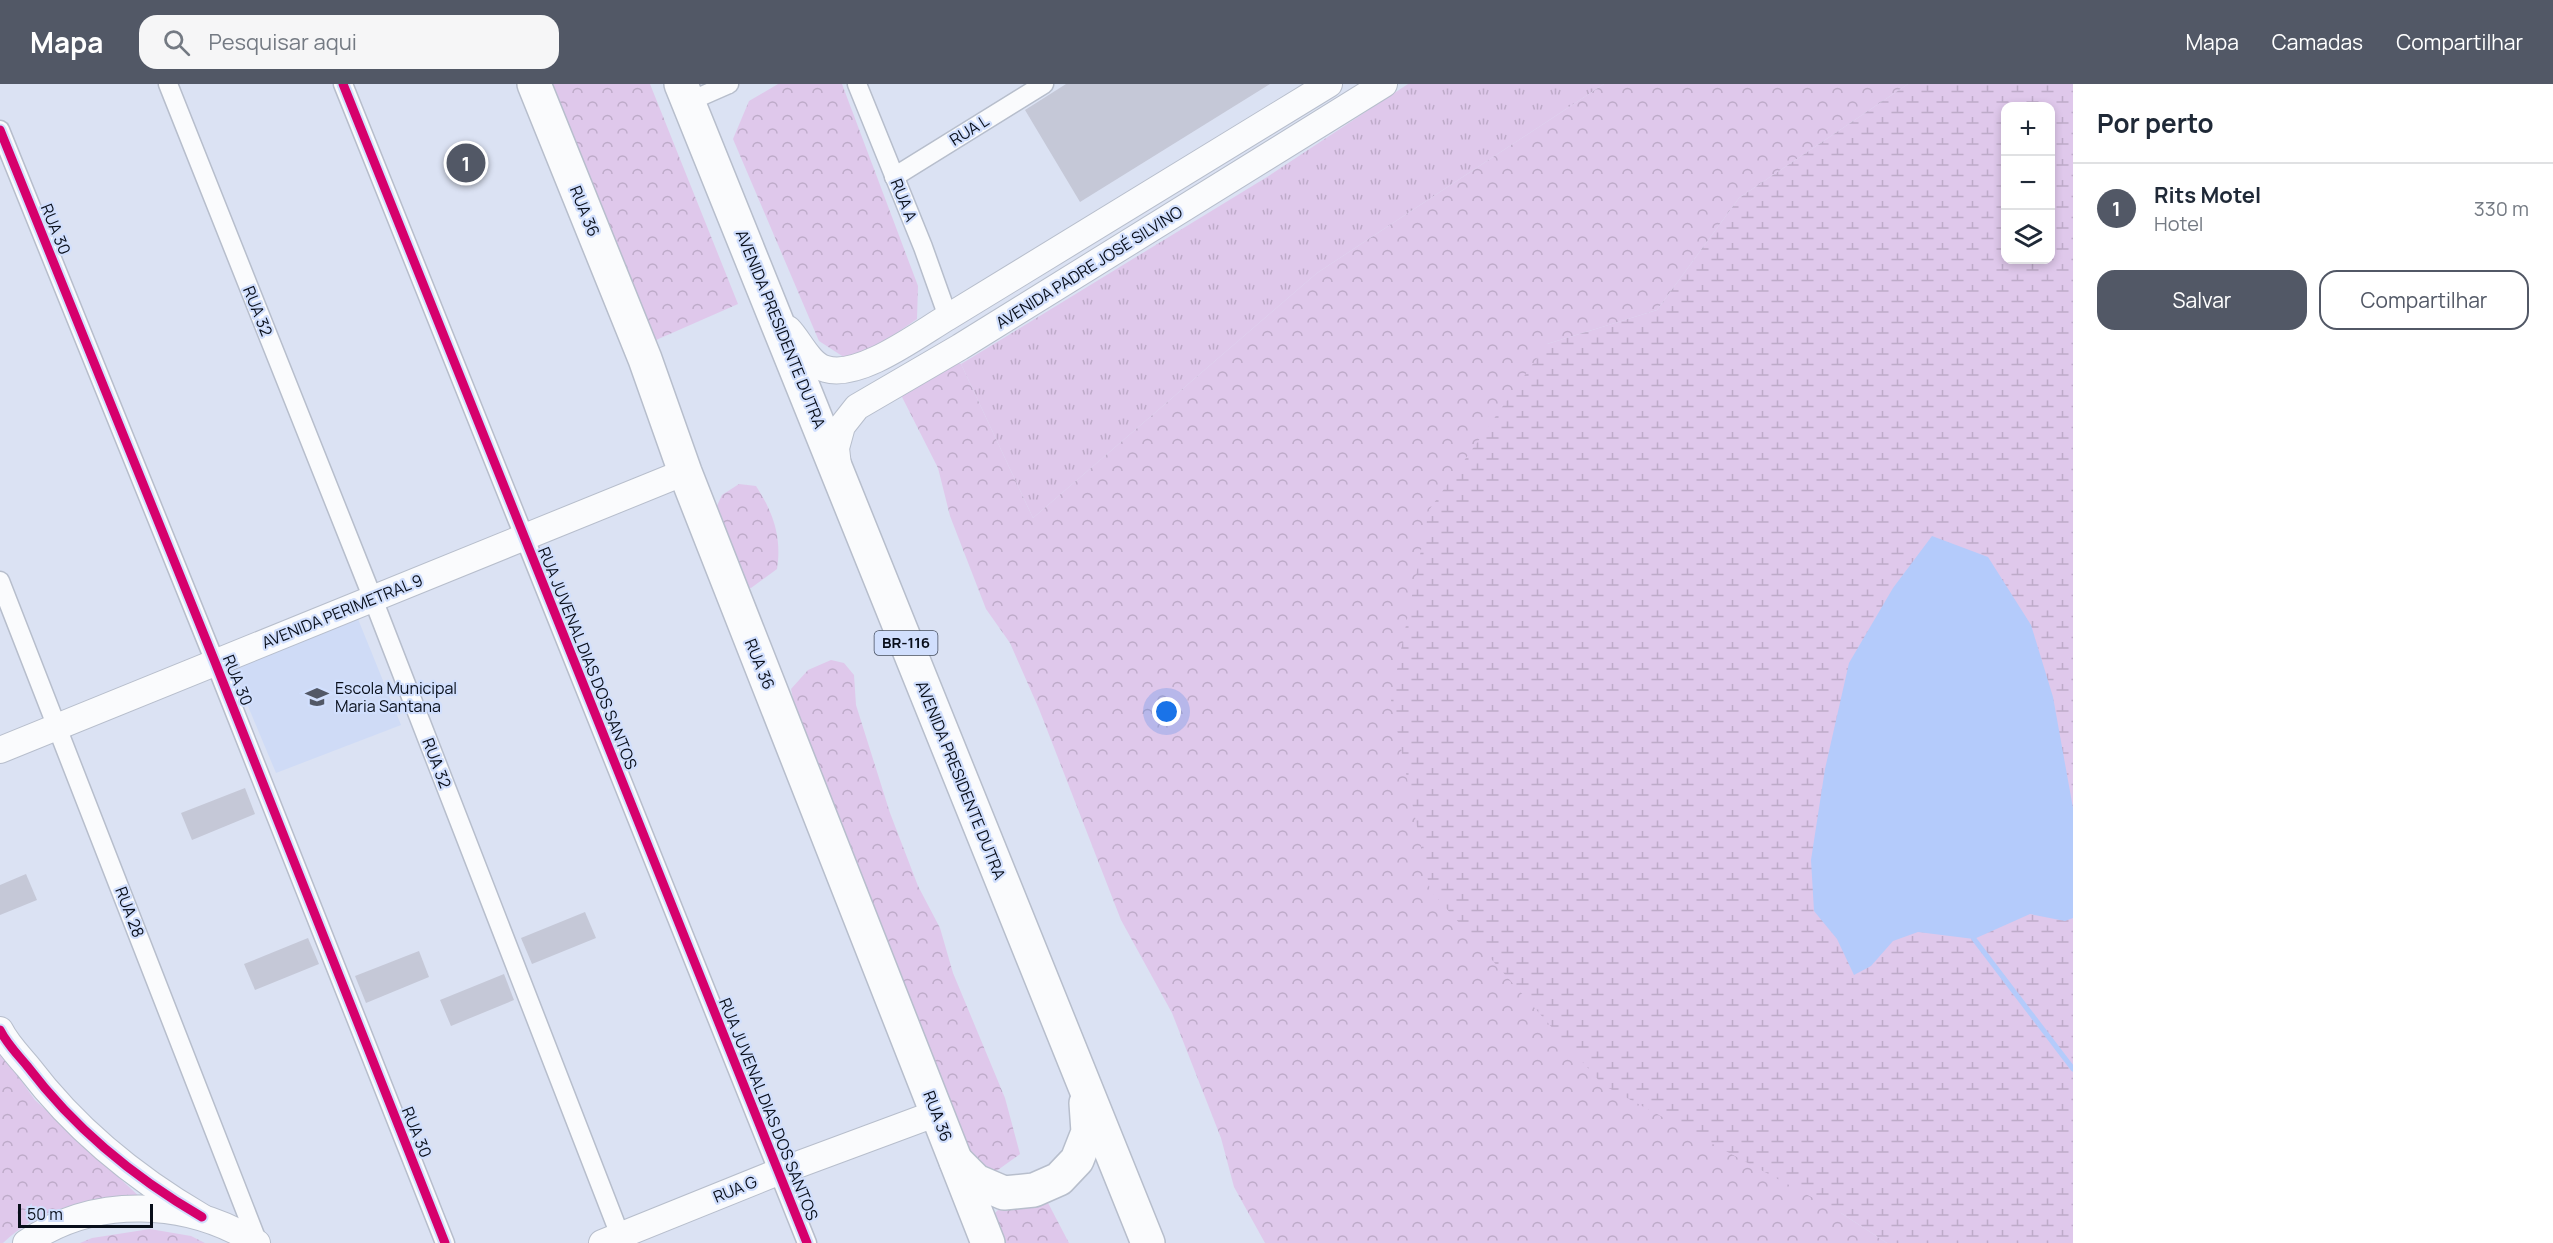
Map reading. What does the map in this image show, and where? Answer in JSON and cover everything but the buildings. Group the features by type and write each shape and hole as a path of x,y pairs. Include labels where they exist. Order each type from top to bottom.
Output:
{"highway":[{"name":"RUA 36","path":"534,84 645,360 685,472 988,1243"},
{"name":"AVENIDA PRESIDENTE DUTRA","path":"685,93 1148,1243"},
{"path":"956,1161 976,1181 1004,1193 1035,1190 1059,1179 1077,1160 1088,1132 1084,1087"}],"main road":[{"name":"AVENIDA PADRE JOSÉ SILVINO","path":"777,318 795,336 810,358 825,369 852,370 948,317 1329,84"},
{"name":"AVENIDA PADRE JOSÉ SILVINO","path":"840,476 836,448 842,426 856,407 960,347 1384,84"},
{"name":"AVENIDA PERIMETRAL 9","path":"0,750 685,472"},
{"path":"0,1030 41,1085 86,1132 140,1178 202,1217"},
{"name":"RUA G","path":"615,1240 778,1172 937,1113"},
{"path":"26,1243 61,1224 95,1213 131,1208 167,1209 202,1217 231,1228 257,1243"}],"street":[{"name":"RUA 32","path":"168,84 373,599 615,1240"},
{"name":"RUA JUVENAL DIAS DOS SANTOS","path":"343,84 807,1243"},
{"path":"685,93 729,84"},
{"name":"RUA A","path":"857,84 923,247 948,317"},
{"name":"RUA L","path":"894,177 1044,84"},
{"name":"RUA 30","path":"0,130 215,662 445,1243"},
{"name":"RUA 28","path":"0,581 257,1243"}],"shaded area":[{"name":"Escola Municipal Maria Santana","path":"358,619 401,725 276,773 232,668"}],"green space":[{"path":"541,84 650,84 738,304 647,344"},
{"path":"778,84 842,84 918,286 917,319 853,363 819,341 733,139 749,101"},
{"path":"1408,84 1604,84 1317,273 1033,518 961,364 1267,177"},
{"path":"1604,84 1908,84 1739,198 1657,310 1547,344 1841,1213 1887,1243 1265,1243 1234,1187 1221,1138 1172,1013 1121,920 1039,709 1010,643 986,609 950,516 938,468 902,397 907,383 946,356 961,364 1033,518 1317,273"},
{"path":"1908,84 2073,84 2073,1243 1887,1243 1841,1213 1603,1085 1430,890 1391,700 1429,510 1547,344 1657,310 1739,198"},
{"path":"739,484 756,486 767,505 777,536 777,569 751,588 733,582 707,527 722,495"},
{"path":"831,660 844,663 854,675 856,705 890,813 918,886 940,928 953,973 1005,1098 1020,1154 995,1172 973,1168 810,782 791,689 808,670"},
{"path":"0,1051 35,1100 141,1198 103,1200 50,1212 0,1243"},
{"path":"1047,1201 1069,1243 989,1243 990,1218 1003,1205"},
{"path":"150,1229 191,1236 205,1243 80,1243 92,1238"}],"water":[{"path":"1932,536 1988,557 2031,625 2053,697 2073,808 2073,918 2065,921 2030,914 1974,939 1918,932 1893,941 1871,966 1854,975 1837,939 1814,911 1811,860 1825,769 1849,663 1893,588"}],"waterway":[{"path":"1974,939 2073,1069"}],"cycle path":[{"path":"343,84 807,1243"},
{"path":"0,130 215,662 445,1243"},
{"path":"0,1030 9,1045 46,1090 107,1151 153,1186 202,1217"}],"place":[{"name":"Rits Motel","path":"466,163"},
{"name":"Escola Municipal Maria Santana","path":"317,697"}]}
